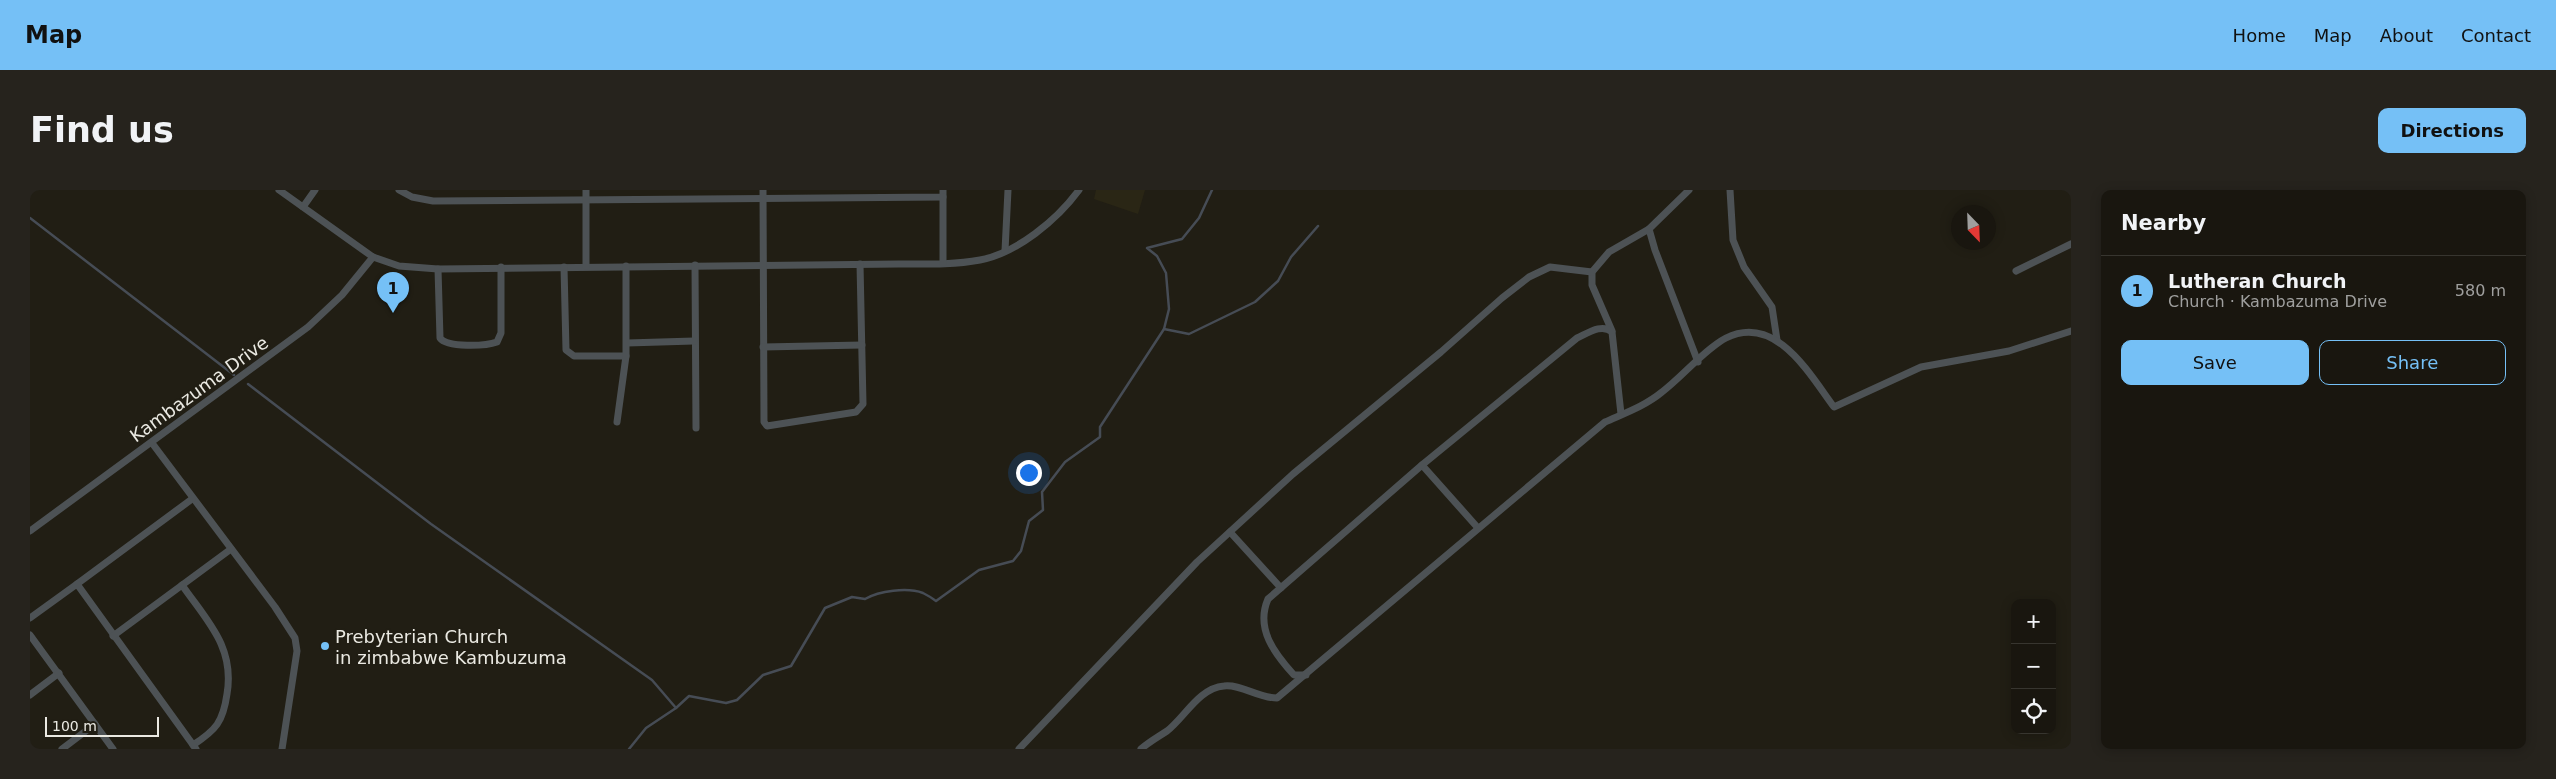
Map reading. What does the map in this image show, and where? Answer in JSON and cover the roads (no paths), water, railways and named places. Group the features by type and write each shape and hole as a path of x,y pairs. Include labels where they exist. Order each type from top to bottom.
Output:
{"street":[{"path":"279,190 373,257 399,266 438,268 944,263 982,260 1005,251 1055,217 1079,190"},
{"path":"303,207 315,190"},
{"path":"399,190 412,197 433,201 763,194 943,193 944,263"},
{"path":"586,190 586,266"},
{"path":"1005,251 1008,190"},
{"path":"1622,414 1612,332 1592,285 1592,272 1609,252 1649,229 1689,190"},
{"path":"1730,190 1733,240 1744,267 1772,307 1777,340"},
{"path":"763,194 764,422 767,426 856,412 863,404 860,264"},
{"path":"1649,229 1698,362"},
{"path":"2016,271 2071,244"},
{"name":"Kambazuma Drive","path":"30,531 308,327 342,295 373,257"},
{"path":"695,264 696,428"},
{"path":"617,422 627,343 626,266"},
{"path":"438,268 440,338 443,342 453,345 498,342 501,333 501,267"},
{"path":"564,267 566,350 574,356 626,356"},
{"path":"1019,749 1197,562 1293,474 1530,277 1550,267 1592,272"},
{"path":"1306,675 1294,675 1270,643 1263,623 1263,611 1268,599 1422,465 1577,338 1602,328 1608,328 1612,332"},
{"path":"1141,749 1168,730 1201,696 1214,688 1225,686 1264,698 1277,698 1605,422 1641,406 1662,392 1726,338 1741,333 1761,334 1777,340 1797,357 1834,407 1921,367 2009,351 2071,331"},
{"path":"627,343 694,341"},
{"path":"763,347 862,345"},
{"path":"152,443 192,499 275,607 290,629 297,644 282,749"},
{"path":"1422,465 1478,528"},
{"path":"30,618 192,499"},
{"path":"1230,532 1281,588"},
{"path":"113,636 231,549"},
{"path":"77,584 194,747 214,730 222,719 230,681 228,660 209,623 182,585"},
{"path":"30,635 113,749"},
{"path":"30,695 59,674"},
{"path":"62,749 95,724"}],"waterway":[{"path":"629,749 646,728 676,708 689,696 726,703 737,700 763,675 791,666 825,608 852,597 865,599 878,594 901,590 923,593 936,601 979,570 1013,561 1021,551 1029,521 1043,510 1042,492 1065,462 1100,437 1100,427 1164,329 1169,309 1166,273 1157,256 1147,248 1182,239 1199,218 1212,190"},
{"path":"30,218 234,375"},
{"path":"1164,329 1189,334 1255,302 1278,281 1291,257 1318,226"},
{"path":"248,384 431,524 652,680 676,708"}],"place":[{"name":"Lutheran Church","path":"393,313"},
{"name":"Prebyterian Church in zimbabwe Kambuzuma","path":"325,646"}]}
